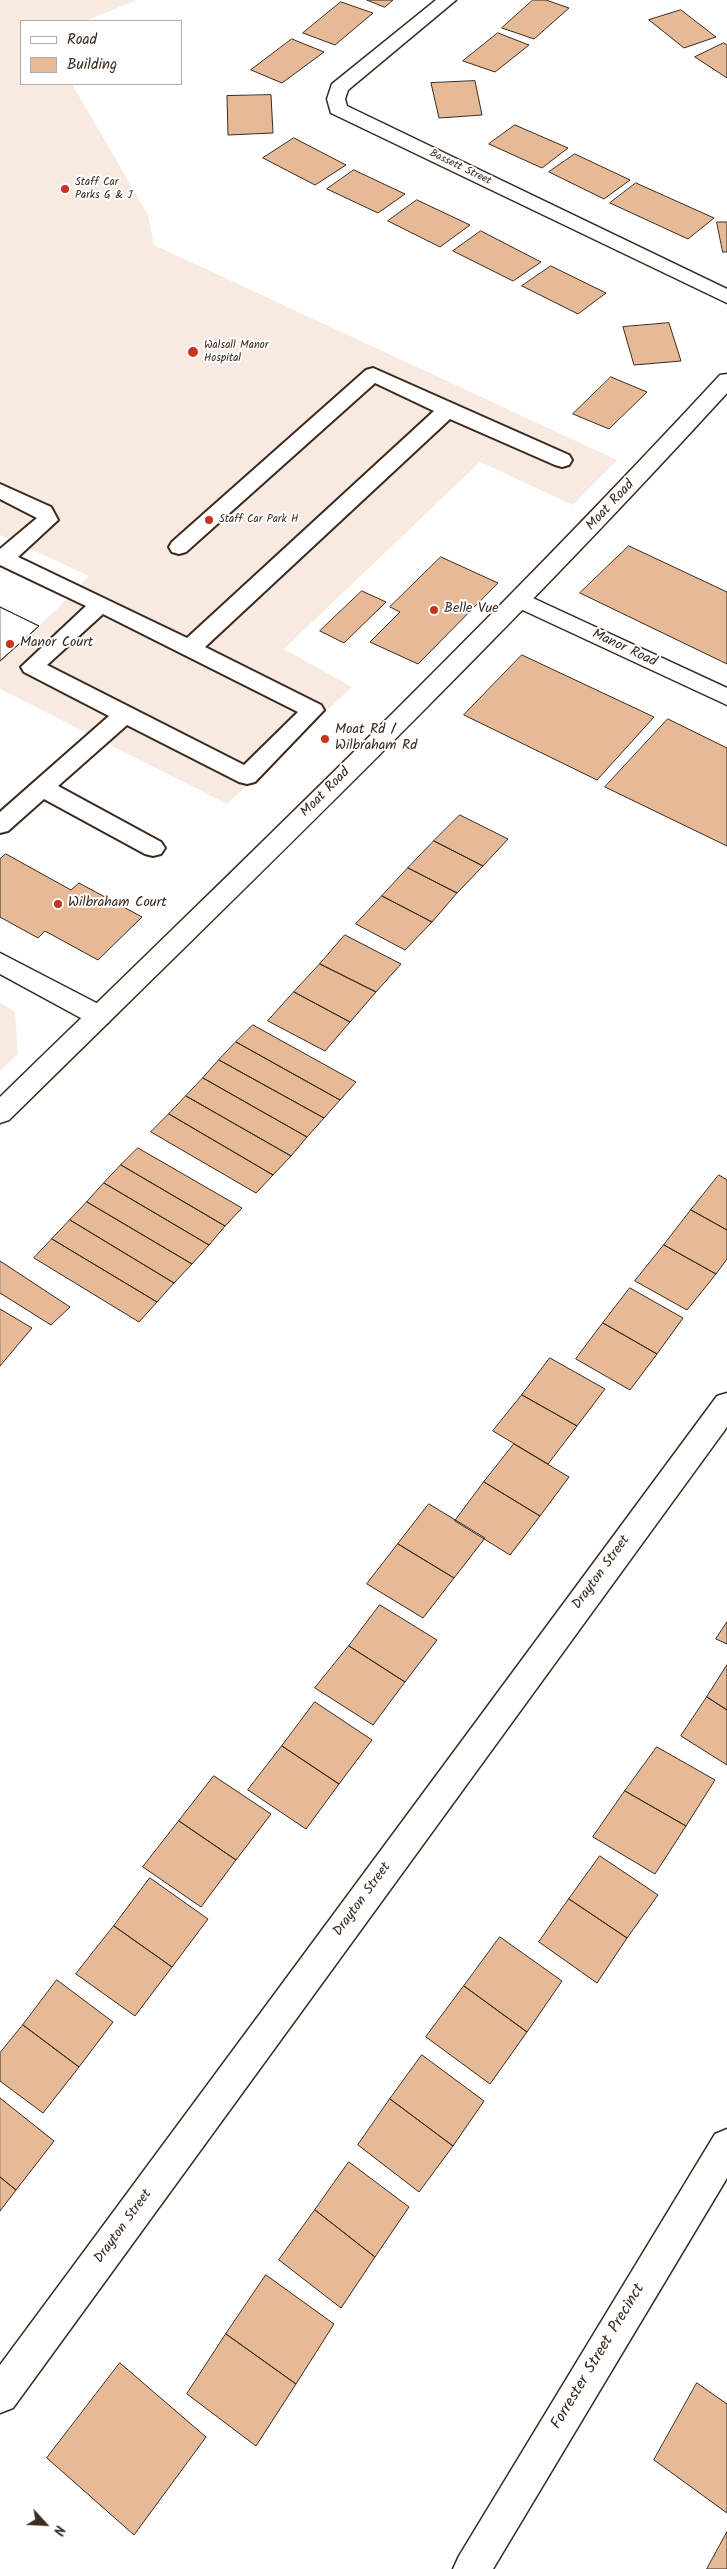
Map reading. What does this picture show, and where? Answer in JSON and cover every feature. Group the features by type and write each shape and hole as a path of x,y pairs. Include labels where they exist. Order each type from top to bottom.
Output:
{"street":[{"name":"Bassett Street","path":"447,0 339,88 336,99 338,109 727,297"},
{"name":"Moat Road","path":"0,1113 522,600 648,467 727,380"},
{"name":"Manor Road","path":"522,600 727,697"},
{"path":"0,962 99,1016"},
{"name":"Drayton Street","path":"0,2395 727,1405"},
{"name":"Forrester Street Precinct","path":"472,2569 727,2146"}],"lane":[{"path":"180,547 373,374 447,410 562,460"},
{"path":"190,648 447,410"},
{"path":"0,491 44,512 48,520 7,560"},
{"path":"7,560 49,538"},
{"path":"7,560 101,604 313,710 247,776 32,667 101,604"},
{"path":"0,825 125,714"},
{"path":"42,788 154,848"}],"shaded area":[{"name":"Walsall Manor Hospital","path":"0,0 136,0 88,20 20,20 20,85 73,85 148,215 154,245 617,460 573,505 480,462 284,649 352,687 227,804 0,689 0,661 56,610 89,576 0,535"},
{"path":"0,1002 15,1012 18,1054 0,1071"}],"building":[{"path":"367,0 393,0 385,7"},
{"path":"533,0 546,0 569,8 534,39 502,28"},
{"path":"341,2 373,13 335,45 303,33"},
{"path":"681,10 716,37 684,48 649,20"},
{"path":"498,33 529,45 495,72 463,61"},
{"path":"292,39 324,52 282,83 251,70"},
{"path":"724,43 727,45 727,78 695,57"},
{"path":"475,81 482,115 439,118 431,83"},
{"path":"271,95 273,133 228,135 227,96"},
{"path":"515,125 568,148 542,168 489,144"},
{"path":"294,138 346,165 315,185 263,158"},
{"path":"575,154 630,180 604,199 549,172"},
{"path":"354,170 405,194 378,213 327,189"},
{"path":"636,183 714,218 688,239 610,203"},
{"path":"417,200 470,225 440,247 388,221"},
{"path":"717,222 727,222 727,252 723,252"},
{"path":"481,231 541,262 513,281 453,251"},
{"path":"551,266 606,293 578,314 522,286"},
{"path":"669,323 681,361 634,365 623,327"},
{"path":"611,377 647,392 609,429 573,414"},
{"path":"629,546 727,592 727,664 580,593"},
{"name":"Belle Vue","path":"441,557 498,583 418,664 370,642 400,612 390,607"},
{"path":"362,591 386,602 344,643 320,631"},
{"name":"Manor Court","path":"0,607 39,626 0,661"},
{"name":"Manor Court","path":"0,607 39,626 0,661"},
{"path":"522,655 654,717 597,780 464,715"},
{"path":"668,719 727,748 727,846 605,787"},
{"path":"460,815 508,839 483,866 434,841"},
{"path":"434,841 483,866 457,893 408,868"},
{"name":"Wilbraham Court","path":"6,854 71,890 79,883 142,917 98,960 45,931 38,938 0,917 0,859"},
{"path":"408,868 457,893 432,922 382,896"},
{"path":"382,896 432,922 405,950 356,924"},
{"path":"345,935 401,964 376,992 320,964"},
{"path":"320,964 376,992 350,1022 294,992"},
{"path":"294,992 350,1022 325,1051 268,1021"},
{"path":"253,1025 356,1082 340,1100 236,1042"},
{"path":"236,1042 340,1100 324,1118 219,1060"},
{"path":"219,1060 324,1118 307,1137 203,1078"},
{"path":"203,1078 307,1137 291,1156 186,1096"},
{"path":"186,1096 291,1156 273,1175 169,1114"},
{"path":"169,1114 273,1175 256,1193 151,1132"},
{"path":"138,1148 242,1208 225,1226 121,1165"},
{"path":"121,1165 225,1226 209,1245 104,1183"},
{"path":"719,1175 727,1180 727,1230 691,1210"},
{"path":"104,1183 209,1245 192,1264 87,1202"},
{"path":"87,1202 192,1264 174,1283 70,1220"},
{"path":"691,1210 727,1230 727,1259 716,1274 664,1245"},
{"path":"70,1220 174,1283 157,1302 52,1239"},
{"path":"52,1239 157,1302 139,1322 34,1258"},
{"path":"664,1245 716,1274 687,1310 635,1281"},
{"path":"0,1261 70,1307 51,1325 0,1293"},
{"path":"630,1288 683,1318 657,1354 603,1323"},
{"path":"0,1309 32,1328 0,1366"},
{"path":"603,1323 657,1354 630,1390 576,1359"},
{"path":"550,1358 605,1389 577,1426 522,1395"},
{"path":"522,1395 577,1426 548,1464 493,1431"},
{"path":"514,1444 569,1477 540,1516 484,1482"},
{"path":"484,1482 540,1516 510,1555 455,1521"},
{"path":"429,1504 485,1538 454,1578 398,1544"},
{"path":"398,1544 454,1578 423,1618 367,1584"},
{"path":"380,1605 437,1640 405,1682 349,1646"},
{"path":"727,1622 727,1644 716,1639"},
{"path":"349,1646 405,1682 373,1725 315,1688"},
{"path":"727,1665 727,1710 707,1697"},
{"path":"707,1697 727,1710 727,1765 681,1736"},
{"path":"315,1702 372,1740 339,1784 282,1746"},
{"path":"282,1746 339,1784 306,1829 248,1790"},
{"path":"657,1747 715,1780 686,1826 625,1791"},
{"path":"214,1776 271,1814 236,1860 179,1821"},
{"path":"625,1791 686,1826 655,1874 593,1837"},
{"path":"179,1821 236,1860 201,1907 143,1867"},
{"path":"600,1856 658,1895 627,1938 569,1899"},
{"path":"150,1878 208,1919 172,1967 114,1926"},
{"path":"569,1899 627,1938 597,1983 539,1942"},
{"path":"114,1926 172,1967 135,2016 76,1974"},
{"path":"500,1937 562,1981 527,2032 464,1986"},
{"path":"57,1980 113,2022 79,2067 23,2025"},
{"path":"464,1986 527,2032 490,2084 426,2037"},
{"path":"23,2025 79,2067 43,2113 0,2081 0,2053"},
{"path":"422,2055 484,2101 453,2146 390,2099"},
{"path":"0,2098 54,2141 16,2190 0,2177"},
{"path":"390,2099 453,2146 419,2192 358,2145"},
{"path":"349,2162 409,2207 375,2257 315,2210"},
{"path":"0,2177 16,2190 0,2211"},
{"path":"315,2210 375,2257 341,2308 279,2260"},
{"path":"266,2275 334,2324 296,2384 226,2334"},
{"path":"226,2334 296,2384 256,2446 187,2394"},
{"path":"120,2363 206,2437 134,2535 47,2458"},
{"path":"697,2383 727,2404 727,2513 654,2460"},
{"path":"727,2532 727,2569 707,2569"}],"place":[{"name":"Staff Car Parks G & J","path":"65,189"},
{"name":"Walsall Manor Hospital","path":"193,352"},
{"name":"Staff Car Park H","path":"209,520"},
{"name":"Belle Vue","path":"434,610"},
{"name":"Manor Court","path":"10,644"},
{"name":"Moat Rd / Wilbraham Rd","path":"325,739"},
{"name":"Wilbraham Court","path":"58,904"}]}
